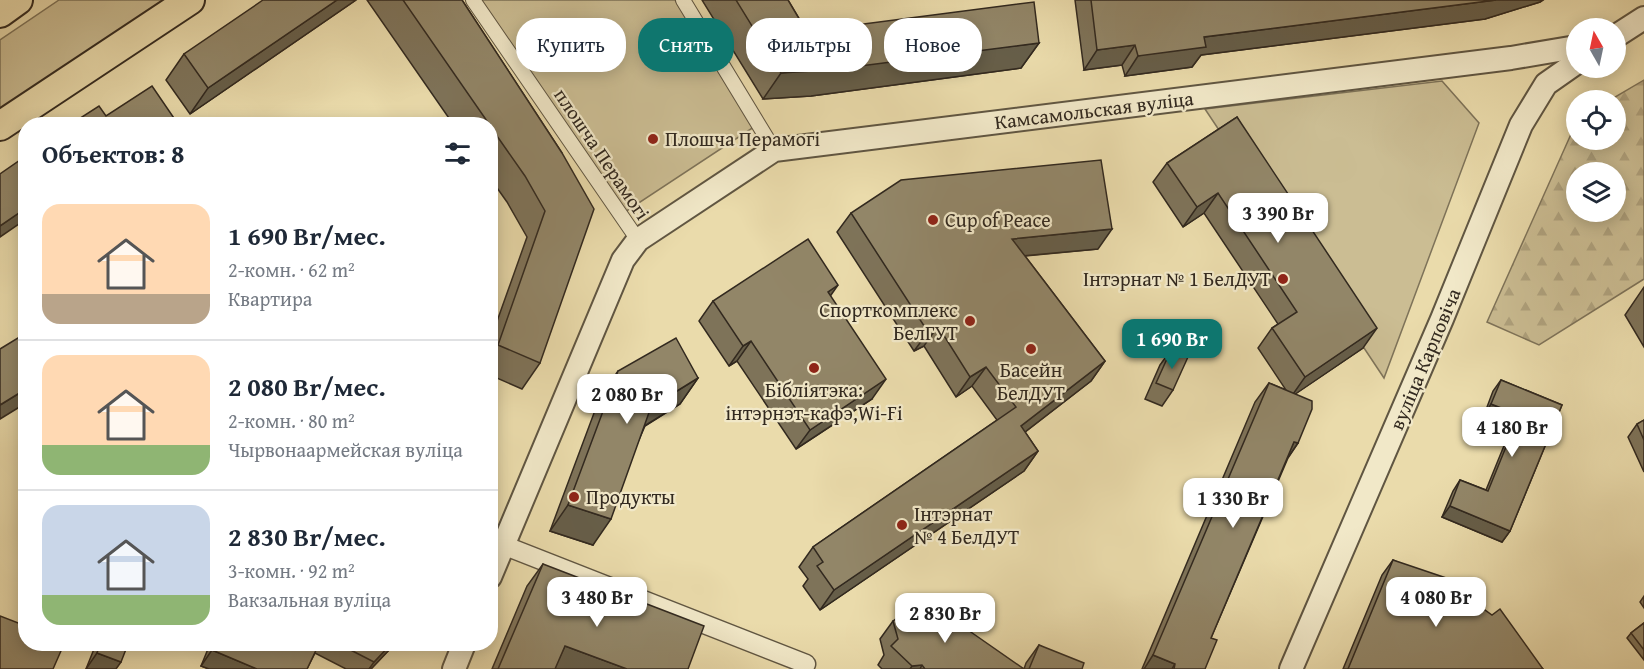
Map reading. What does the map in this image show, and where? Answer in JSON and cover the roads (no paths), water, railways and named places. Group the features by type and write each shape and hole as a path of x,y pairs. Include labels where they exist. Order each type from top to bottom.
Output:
{"main road":[{"path":"0,13 18,0"},
{"path":"0,126 190,0"}],"street":[{"name":"плошча Перамогі","path":"473,0 638,240"},
{"path":"683,0 774,150"},
{"path":"1626,30 1644,18"},
{"name":"Камсамольская вуліца","path":"638,240 774,150 1511,58 1566,49"},
{"path":"1511,58 1530,61 1542,70 1546,84"},
{"name":"вуліца Карповіча","path":"1290,669 1442,319 1521,125 1546,84 1566,70"},
{"path":"498,557 623,260 638,240"},
{"path":"503,545 806,664"},
{"path":"454,669 461,651"}],"place":[{"name":"Плошча Перамогі","path":"653,139"},
{"name":"Cup of Peace","path":"933,220"},
{"name":"Інтэрнат № 1 БелДУТ","path":"1283,279"},
{"name":"Спорткомплекс БелГУТ","path":"970,321"},
{"name":"Басейн БелДУТ","path":"1031,349"},
{"name":"Бібліятэка: інтэрнэт-кафэ,Wi-Fi","path":"814,368"},
{"name":"Продукты","path":"574,497"},
{"name":"Інтэрнат № 4 БелДУТ","path":"902,525"}]}
